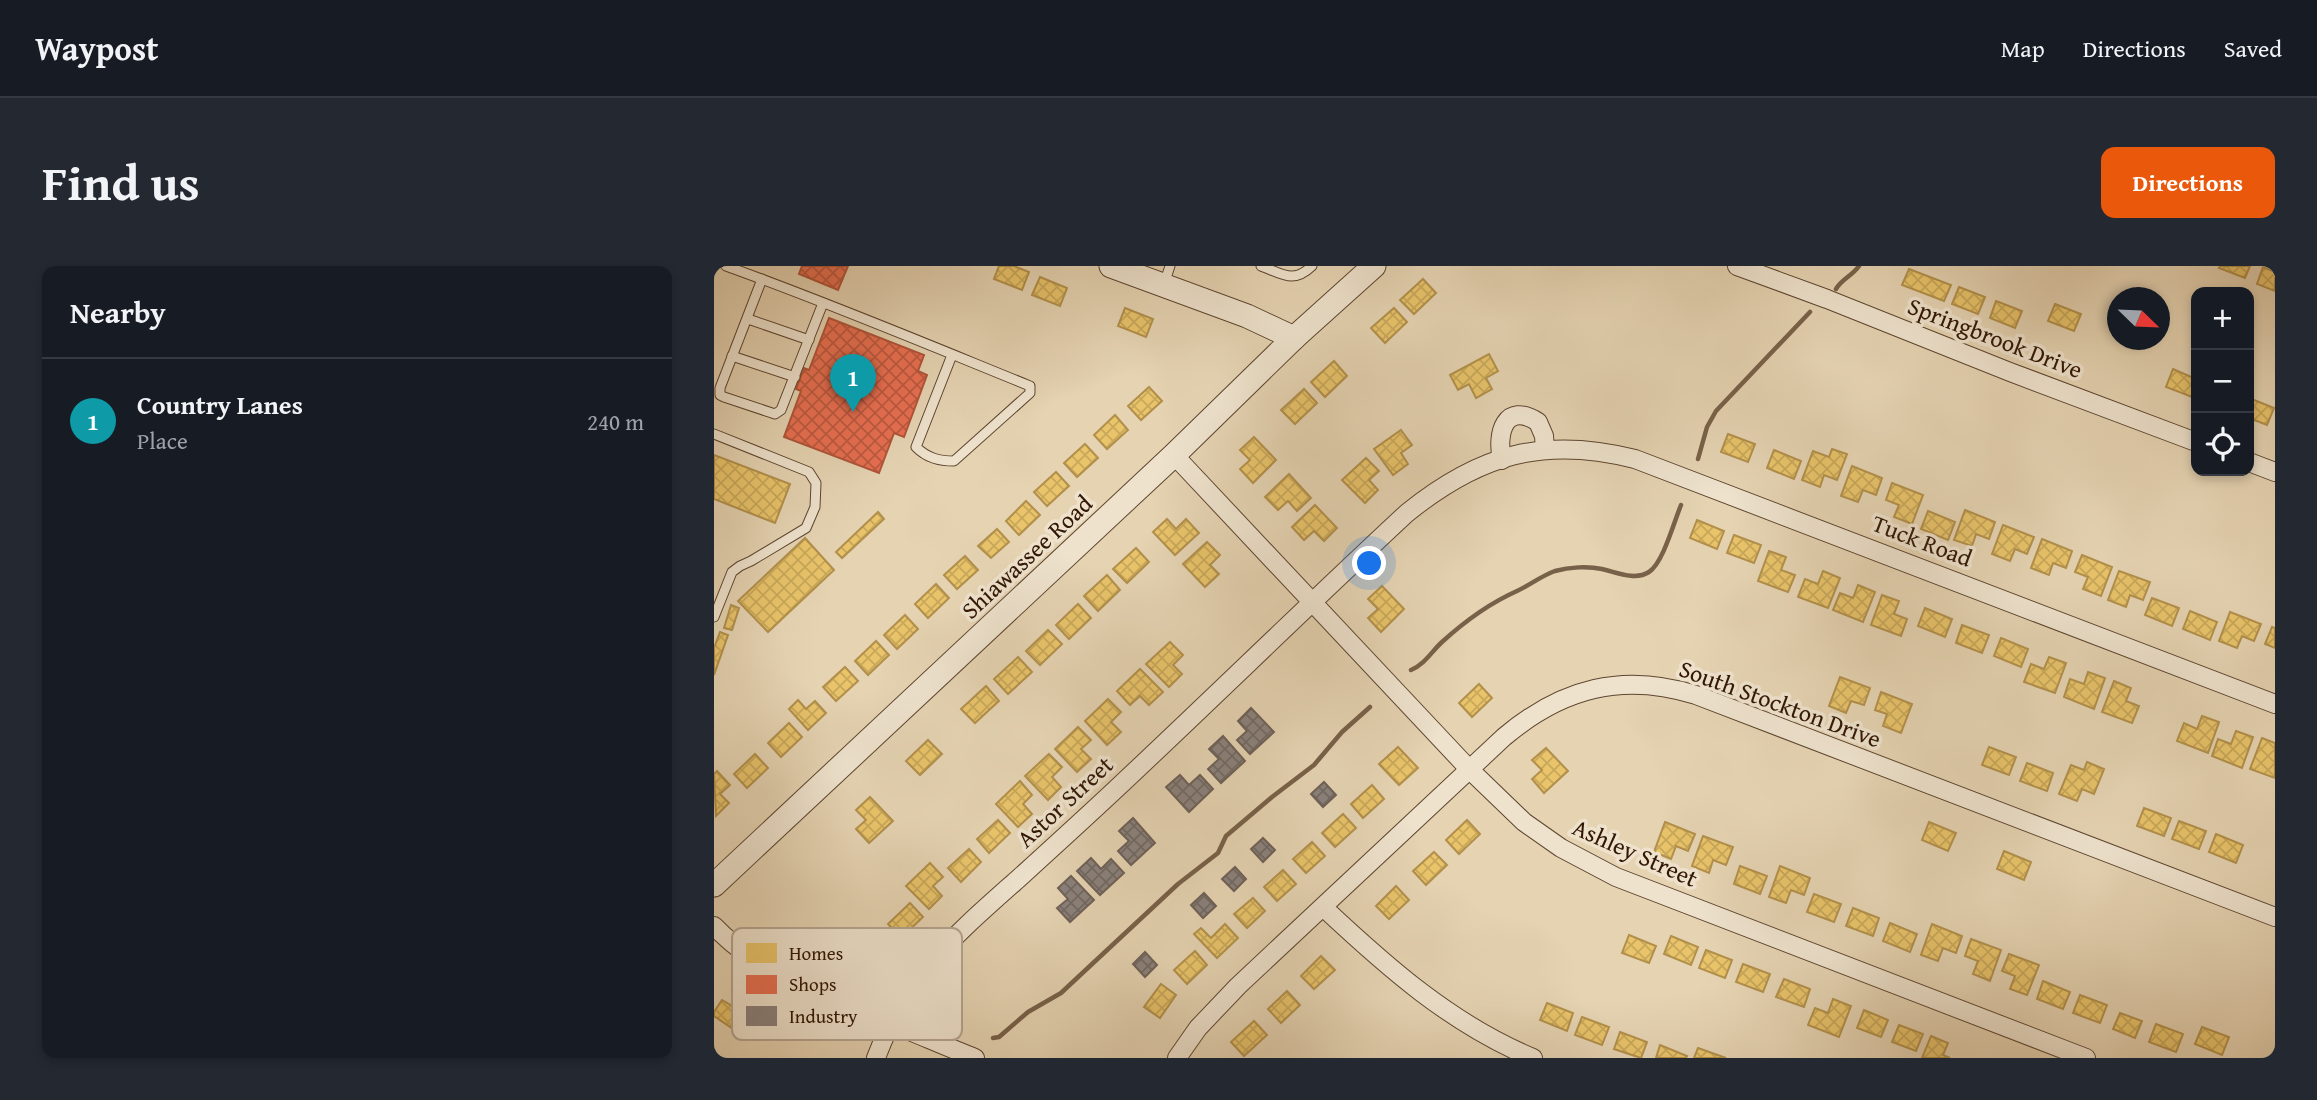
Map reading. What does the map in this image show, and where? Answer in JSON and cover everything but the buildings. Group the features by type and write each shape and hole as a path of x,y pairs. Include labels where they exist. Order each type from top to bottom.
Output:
{"street":[{"path":"1111,266 1167,276 1294,338"},
{"name":"Shiawassee Road","path":"714,885 1174,455 1294,338 1374,266"},
{"name":"Springbrook Drive","path":"1737,266 2191,440"},
{"path":"1502,460 1501,431 1505,422 1515,416 1522,415 1538,422 1544,436 1545,450"},
{"name":"Tuck Road","path":"1313,601 1407,513 1449,481 1478,467 1517,454 1583,449 1610,453 1652,465 2275,704"},
{"name":"Ashley Street","path":"1174,455 1470,769 1532,828 1561,848 1597,868 2086,1058"},
{"path":"2254,464 2275,472"},
{"name":"Astor Street","path":"962,931 1064,838 1313,601"},
{"name":"South Stockton Drive","path":"1178,1058 1198,1028 1238,986 1520,723 1547,705 1572,694 1620,684 1665,687 1696,695 2275,917"},
{"path":"1322,907 1430,1001 1490,1038 1534,1058"},
{"path":"714,926 732,943"},
{"name":"Astor Street","path":"876,1058 884,1040"},
{"path":"931,1040 975,1058"}],"lane":[{"path":"726,266 823,303 1030,386 1030,393 954,461 939,461 922,454 916,447 952,355"},
{"path":"1261,266 1292,278 1303,275 1312,266"},
{"path":"762,279 717,394 775,414 781,410 823,303"},
{"path":"748,319 809,340"},
{"path":"732,356 795,377"},
{"path":"714,434 809,472 816,483 815,506 806,528 733,572 714,617"}],"waterway":[{"path":"1836,289 1859,266"},
{"path":"1698,459 1707,427 1716,411 1810,312"},
{"path":"1411,670 1459,627 1497,601 1550,573 1585,567 1632,576 1649,572 1659,560 1681,505"},
{"path":"993,1038 999,1037 1028,1012 1061,993 1178,884 1218,853 1226,836 1314,765 1342,732 1370,707"}],"place":[{"name":"Country Lanes","path":"853,412"}]}
